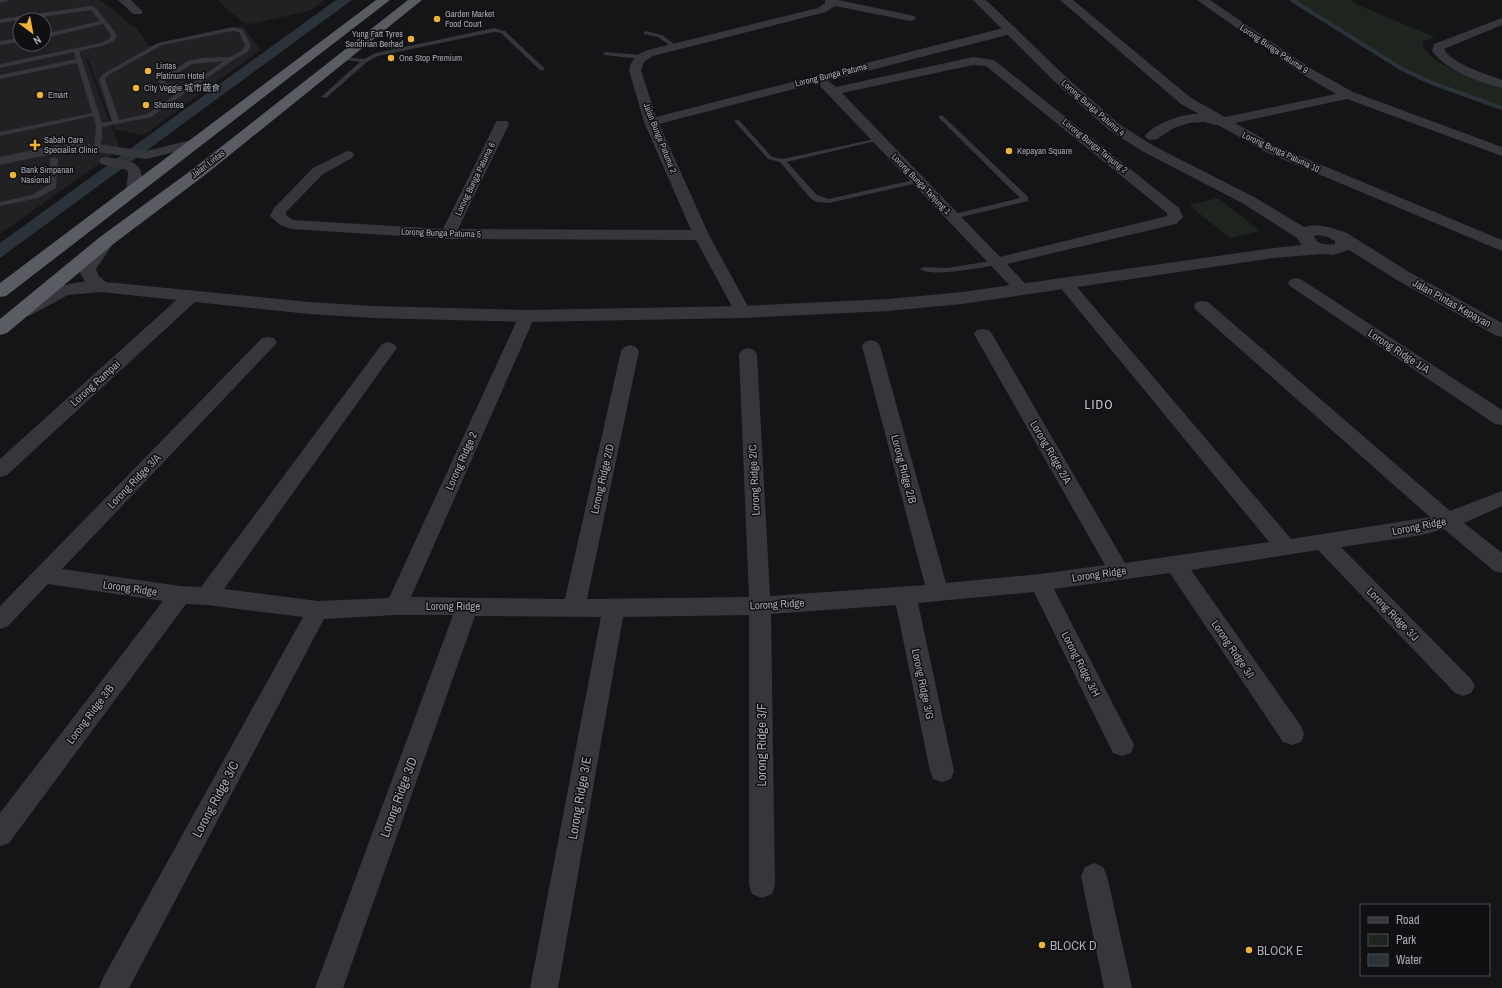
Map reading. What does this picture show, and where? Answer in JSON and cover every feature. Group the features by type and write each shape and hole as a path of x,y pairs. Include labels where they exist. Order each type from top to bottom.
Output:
{"highway":[{"path":"0,292 384,0"},
{"name":"Jalan Lintas","path":"0,328 22,312 106,241 199,172 416,0"},
{"path":"120,201 158,182 172,172 199,172"}],"street":[{"path":"124,0 137,12"},
{"name":"Lorong Bunga Patuma 4","path":"979,0 1060,79 1114,127 1147,148 1248,200"},
{"name":"Lorong Bunga Patuma 10","path":"1066,0 1186,102 1252,140 1294,160 1502,246"},
{"name":"Lorong Bunga Patuma 9","path":"1203,0 1306,71 1348,94 1502,152"},
{"path":"641,57 648,53 674,46 822,10 828,8 831,1 910,18"},
{"path":"1502,21 1438,47 1438,51 1442,55 1458,65 1502,84"},
{"name":"Lorong Bunga Patuma","path":"651,122 1011,30"},
{"name":"Jalan Bunga Patuma 2","path":"641,57 637,62 635,70 651,122 701,235 743,312"},
{"name":"Lorong Bunga Tanjung 2","path":"833,91 973,61 990,63 1176,214 1176,218 1171,221 997,262"},
{"name":"Lorong Bunga Tanjung 1","path":"820,78 1022,289"},
{"path":"1152,136 1164,127 1178,122 1201,118 1221,122 1348,94"},
{"name":"Lorong Bunga Patuma 6","path":"448,234 502,124"},
{"path":"0,171 54,159 74,158 119,151 146,155 195,143"},
{"path":"0,161 62,148 101,154 135,169 136,174 133,191"},
{"name":"Lorong Bunga Patuma 5","path":"347,155 328,164 309,179 279,211 278,216 281,220 291,224 448,234 701,235"},
{"path":"1248,200 1306,237 1312,245 1331,242"},
{"path":"1248,200 1288,217 1331,242"},
{"path":"1274,253 1306,237"},
{"path":"101,287 91,278 87,269 106,241"},
{"path":"22,312 62,291 75,288 101,287 373,312 527,316 743,312 925,302 1274,253 1331,242"},
{"name":"Jalan Pintas Kepayan","path":"1331,242 1403,276 1502,331"},
{"path":"1065,283 1285,546"},
{"name":"Lorong Ridge 1/A","path":"1296,283 1502,418"},
{"name":"Lorong Rampai","path":"0,470 190,296"},
{"path":"1202,306 1448,521 1502,565"},
{"name":"Lorong Ridge 2","path":"396,606 527,316"},
{"name":"Lorong Ridge 2/A","path":"983,334 1119,571"},
{"name":"Lorong Ridge 3/A","path":"0,620 268,342"},
{"name":"Lorong Ridge 2/B","path":"871,346 938,592"},
{"path":"207,596 388,348"},
{"name":"Lorong Ridge 2/D","path":"574,608 630,351"},
{"name":"Lorong Ridge 2/C","path":"748,354 760,606"},
{"name":"Lorong Ridge","path":"43,576 180,595 207,596 318,610 396,606 614,608 760,606 905,596 1040,582 1175,564 1285,546 1324,542 1422,527 1448,521 1502,498"},
{"name":"Lorong Ridge 3/J","path":"1324,542 1463,686"},
{"name":"Lorong Ridge 3/I","path":"1175,564 1292,734"},
{"name":"Lorong Ridge 3/H","path":"1040,582 1122,746"},
{"name":"Lorong Ridge 3/B","path":"0,834 180,595"},
{"name":"Lorong Ridge 3/G","path":"905,596 942,771"},
{"name":"Lorong Ridge 3/D","path":"329,988 467,606"},
{"name":"Lorong Ridge 3/F","path":"760,606 762,885"},
{"name":"Lorong Ridge 3/E","path":"544,988 614,608"},
{"name":"Lorong Ridge 3/C","path":"113,988 318,610"},
{"path":"1094,876 1118,988"}],"lane":[{"path":"0,21 91,8 94,9 114,35 112,40 103,44 0,66"},
{"path":"52,34 104,22"},
{"path":"99,126 148,116 231,59 246,51 249,48 241,31 238,29 160,44 105,76 102,79 116,122"},
{"path":"324,97 365,61 376,55 494,30 499,30 542,68"},
{"path":"646,33 660,36 674,46"},
{"path":"0,43 12,41"},
{"path":"361,44 404,48"},
{"path":"76,50 99,126 101,154"},
{"path":"606,54 641,57"},
{"path":"342,58 365,61"},
{"path":"179,94 163,84 161,82 162,80 190,62 231,59"},
{"path":"0,77 80,60"},
{"path":"0,134 95,114"},
{"path":"941,117 1025,199 953,217"},
{"path":"737,121 770,158 782,161 878,139"},
{"path":"0,204 40,195 48,191 53,186 54,159"},
{"path":"782,161 814,197 820,200 828,201 918,181"},
{"path":"924,269 947,270 997,262"}],"shaded area":[{"path":"100,0 137,29 149,46 243,26 260,50 144,135 114,129 88,59 86,59 120,149 0,234 0,1"},
{"path":"217,0 325,0 309,11 246,25"}],"green space":[{"path":"1292,0 1351,0 1356,4 1435,37 1423,42 1423,47 1429,54 1448,67 1502,88 1502,108 1432,83 1402,69"},
{"path":"1218,198 1260,231 1230,238 1189,205"}],"water":[{"path":"336,0 352,0 0,258 0,243"}],"waterway":[{"path":"1292,0 1402,69 1432,83 1502,108"}],"place":[{"name":"Garden Market Food Court","path":"437,19"},
{"name":"Yung Fatt Tyres Sendirian Berhad","path":"411,39"},
{"name":"One Stop Premium","path":"391,58"},
{"name":"Lintas Platinum Hotel","path":"148,71"},
{"name":"City Veggie 城市蔬食","path":"136,88"},
{"name":"Emart","path":"40,95"},
{"name":"Sharetea","path":"146,105"},
{"name":"Sabah Care Specialist Clinic","path":"35,145"},
{"name":"Kepayan Square","path":"1009,151"},
{"name":"Bank Simpanan Nasional","path":"13,175"},
{"name":"BLOCK D","path":"1042,945"},
{"name":"BLOCK E","path":"1249,950"}],"district":[{"name":"LIDO","path":"1099,404"}]}
